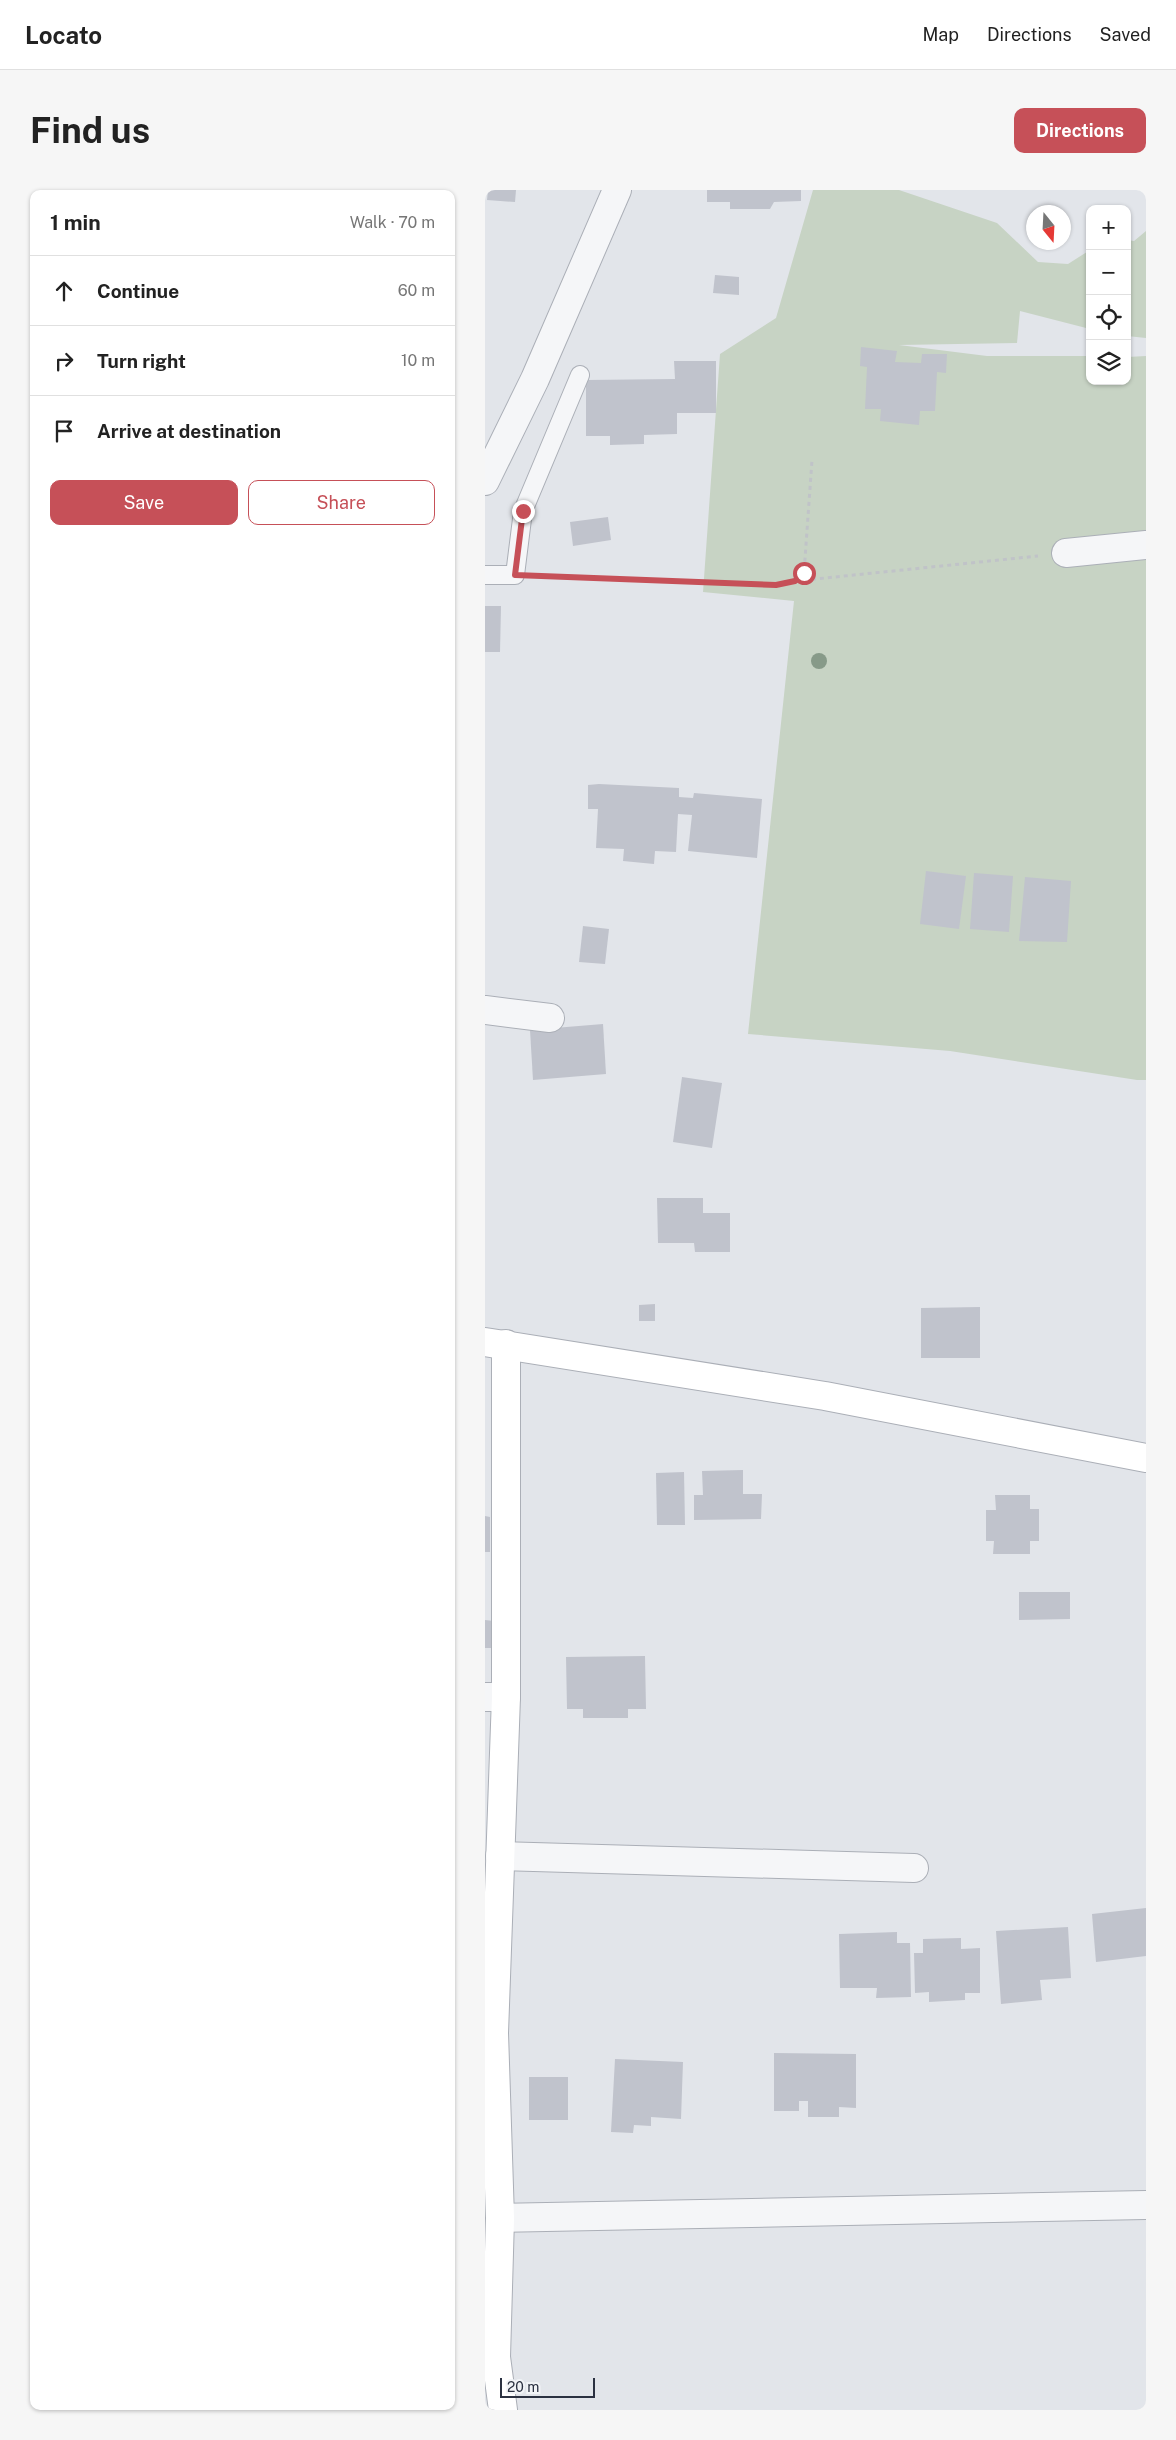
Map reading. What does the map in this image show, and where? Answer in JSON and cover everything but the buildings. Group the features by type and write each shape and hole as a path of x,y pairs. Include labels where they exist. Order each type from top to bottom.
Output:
{"street":[{"path":"485,480 535,379 617,190"},
{"path":"1066,553 1146,545"},
{"path":"485,1010 550,1018"},
{"path":"503,2410 491,2357 500,2218 490,2033 501,1856 495,1697 496,1343 825,1396 1146,1458"},
{"path":"501,1856 914,1868"},
{"path":"500,2218 1146,2205"}],"lane":[{"path":"485,575 515,575 523,511 580,374"}],"path":[{"path":"795,581 804,573 812,460"},
{"path":"515,575 776,585 795,581 1066,553"}],"green space":[{"path":"813,190 899,190 997,223 1038,262 1068,264 1086,253 1086,328 1020,311 1017,343 899,345 987,356 1086,356 1086,385 1131,385 1131,357 1146,356 1146,1080 950,1051 748,1034 794,601 703,592 720,354 776,318"},
{"path":"1146,231 1146,338 1131,336 1131,241 1134,241"}],"route":[{"path":"523,511 515,575 776,585 795,581 804,573"}]}
